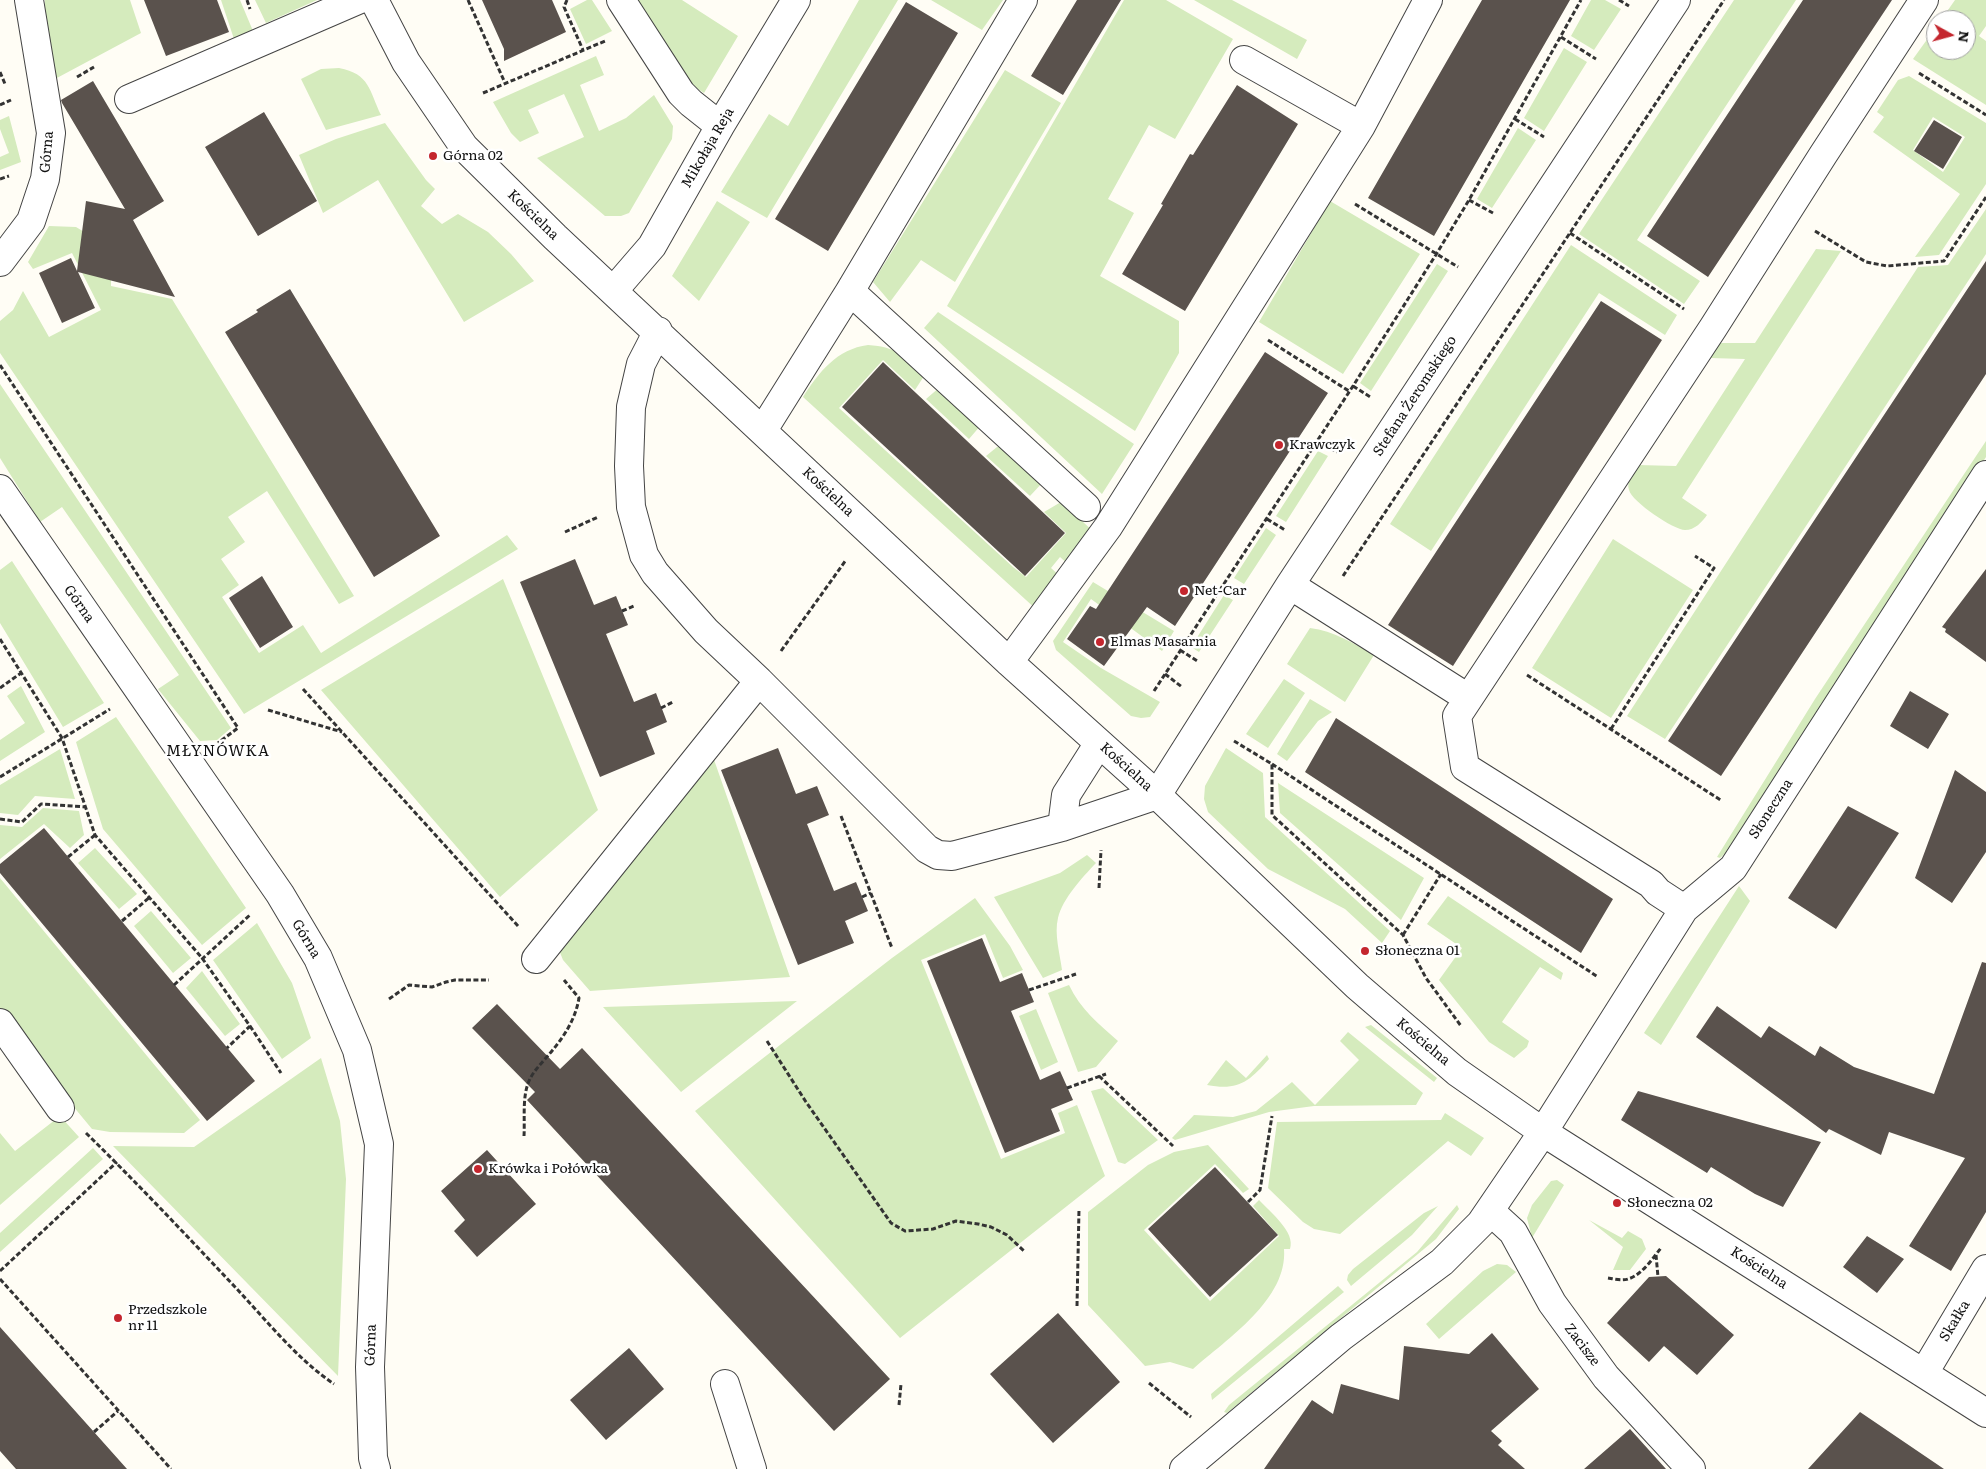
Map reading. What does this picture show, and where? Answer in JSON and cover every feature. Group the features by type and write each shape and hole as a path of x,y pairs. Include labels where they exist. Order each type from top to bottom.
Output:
{"street":[{"name":"Górna","path":"0,262 31,221 44,179 51,132 29,0"},
{"path":"129,99 358,0"},
{"name":"Kościelna","path":"374,0 406,62 464,148 555,237 614,290 1009,662 1157,795 1357,986 1457,1072 1543,1132 1986,1413"},
{"path":"621,0 681,93 720,126"},
{"name":"Mikołaja Reja","path":"614,290 652,246 720,126 796,0"},
{"path":"763,430 850,290 1023,0"},
{"path":"1009,662 1108,527 1361,126 1428,0"},
{"name":"Stefana Żeromskiego","path":"1157,795 1290,585 1676,0"},
{"path":"1684,909 1658,892 1650,884 1465,767 1457,716 1713,328 1924,0"},
{"path":"1244,60 1361,126"},
{"path":"850,290 1086,507"},
{"path":"658,332 641,364 631,407 629,466 631,507 641,549 655,573 706,631 759,681 927,849 938,855 952,856 1062,827 1157,795"},
{"name":"Słoneczna","path":"1184,1469 1341,1337 1442,1262 1490,1211 1543,1132 1684,909 1733,868 1986,475"},
{"name":"Górna","path":"0,489 280,894 318,958 357,1050 378,1144 370,1367 373,1458 376,1469"},
{"path":"1290,585 1468,698"},
{"path":"536,959 759,681"},
{"path":"1062,827 1066,795 1099,743"},
{"path":"0,1023 60,1108"},
{"name":"Zacisze","path":"1490,1211 1513,1232 1552,1303 1606,1377 1691,1469"},
{"name":"Skałka","path":"1924,1373 1986,1268"},
{"path":"725,1384 752,1469"}],"path":[{"path":"468,0 505,83"},
{"path":"567,0 564,7 584,50"},
{"path":"1154,691 1350,391 1437,253 1469,200 1581,0"},
{"path":"1620,0 1633,9"},
{"path":"1322,605 1724,0"},
{"path":"483,93 639,27"},
{"path":"1561,37 1599,60"},
{"path":"1889,54 1986,114"},
{"path":"0,105 11,100"},
{"path":"1514,119 1546,138"},
{"path":"1324,185 1461,269"},
{"path":"1786,213 1866,262 1886,266 1944,261 1986,197"},
{"path":"1469,200 1494,214"},
{"path":"1570,233 1713,328"},
{"path":"1238,321 1350,391"},
{"path":"0,365 238,728 210,748"},
{"path":"1353,386 1373,398"},
{"path":"1317,441 1337,452"},
{"path":"1267,518 1285,530"},
{"path":"1611,729 1714,568 1695,556"},
{"path":"759,681 846,560"},
{"path":"622,611 634,606"},
{"path":"0,639 62,738 95,835 202,958 281,1073"},
{"path":"1180,650 1201,663"},
{"path":"1496,655 1722,802"},
{"path":"0,688 21,673"},
{"path":"1165,674 1182,687"},
{"path":"303,689 501,906"},
{"path":"661,708 673,702"},
{"path":"0,777 116,704"},
{"path":"268,710 342,732"},
{"path":"1231,739 1598,977"},
{"path":"1272,764 1272,815 1403,935 1426,978 1464,1030"},
{"path":"0,819 22,822 41,804 86,807"},
{"path":"840,814 892,948"},
{"path":"68,857 95,835"},
{"path":"1099,888 1102,846"},
{"path":"1403,935 1441,874"},
{"path":"862,897 871,893"},
{"path":"122,921 150,897"},
{"path":"174,985 257,909"},
{"path":"1029,990 1076,974"},
{"path":"389,999 409,985 432,987 455,980 489,980"},
{"path":"524,1136 528,1083 536,1069 570,1026 577,1012 579,998"},
{"path":"227,1048 250,1026"},
{"path":"767,1041 806,1102 891,1223 905,1231 933,1229 956,1221 978,1224 991,1227 1007,1235 1024,1251"},
{"path":"1067,1088 1106,1074"},
{"path":"1099,1076 1173,1146"},
{"path":"60,1108 117,1162 318,1373 372,1408"},
{"path":"1248,1202 1260,1190 1272,1116"},
{"path":"0,1271 117,1162"},
{"path":"1077,1306 1079,1209"},
{"path":"1608,1278 1628,1280 1656,1255 1666,1241"},
{"path":"1656,1255 1658,1277"},
{"path":"0,1279 171,1469"},
{"path":"1149,1383 1196,1422"},
{"path":"899,1405 900,1384"},
{"path":"94,1432 118,1411"}],"green space":[{"path":"45,0 130,0 141,33 55,79 45,20"},
{"path":"221,0 240,0 253,31 234,39"},
{"path":"255,0 317,0 266,23"},
{"path":"587,0 592,0 612,31 586,44 570,9"},
{"path":"635,0 682,0 738,36 704,93 688,83"},
{"path":"859,0 898,0 767,218 721,192 769,114 788,126"},
{"path":"931,0 1003,0 982,30"},
{"path":"1124,0 1166,0 1233,39 1175,139 1149,125 1108,199 1134,213 1100,276 1179,321 1179,353 1135,431 947,306"},
{"path":"1194,0 1232,0 1307,40 1297,59"},
{"path":"1591,0 1605,0 1621,9 1594,50 1571,36"},
{"path":"1734,0 1796,0 1637,240 1700,281 1684,304 1579,234"},
{"path":"1955,0 1986,0 1986,26 1979,36 1986,41 1986,105 1913,59 1926,41 1926,60 1976,60 1976,10 1948,10"},
{"path":"1564,48 1587,62 1544,131 1524,118"},
{"path":"596,56 604,75 580,85 599,131 626,118 654,95 673,126 672,139 629,213 621,216 605,216 537,158 584,137 564,94 528,110 539,133 520,142 511,133 493,102"},
{"path":"339,68 357,74 363,79 371,91 381,115 326,130 301,79 321,69"},
{"path":"1005,70 1061,103 955,282 921,260 890,302 873,282"},
{"path":"1909,76 1986,123 1986,184 1939,255 1915,257 1960,194 1873,132 1884,117 1877,112 1898,80","holes":["1933,117 1965,137 1943,172 1913,150"]},
{"path":"9,116 21,162 0,170 0,157 9,153 0,129 0,120"},
{"path":"385,123 426,180 435,189 421,206 442,224 458,214 488,232 511,254 534,281 464,322 378,180 323,213 299,155 336,139"},
{"path":"1518,128 1536,140 1492,208 1477,199"},
{"path":"717,201 750,222 699,301 672,276"},
{"path":"1330,201 1420,254 1343,374 1259,322"},
{"path":"1986,209 1986,254 1665,739 1627,716 1918,267 1948,265"},
{"path":"49,226 76,227 91,236 111,264 111,286 172,299 354,596 339,604 267,491 228,517 245,542 221,559 239,585 222,597 259,653 303,625 321,653 507,535 518,549 244,714 0,353 0,321 13,310 23,291 49,337 101,310 72,253 33,269 28,262"},
{"path":"1571,245 1677,315 1665,335 1599,293 1431,551 1390,524"},
{"path":"1816,249 1841,251 1682,498 1707,515 1698,525 1689,530 1680,529 1672,525 1637,501 1628,487 1630,477 1638,465 1676,466 1745,359 1710,358 1720,343 1755,343"},
{"path":"1437,264 1448,271 1371,391 1360,383"},
{"path":"938,312 1134,444 1102,494 924,328"},
{"path":"868,345 900,353 926,373 915,390 883,360 839,408 1013,567 1026,577 1066,533 1044,512 1061,502 1094,532 1069,565 1060,557 1051,568 1061,577 1037,610 803,397 830,363 847,351"},
{"path":"0,384 231,728 217,740 200,741 158,689 179,675 62,507 40,522 0,458"},
{"path":"940,387 981,425 969,439 926,399"},
{"path":"1986,441 1986,457 1784,770 1731,848 1720,858 1717,857 1815,699"},
{"path":"1005,446 1044,481 1030,496 986,456 997,447"},
{"path":"1318,451 1328,456 1286,522 1276,516"},
{"path":"1266,528 1276,535 1244,584 1234,578"},
{"path":"1613,539 1693,590 1611,718 1532,668"},
{"path":"12,561 104,703 63,727 0,623 0,570"},
{"path":"503,579 598,810 500,897 321,690"},
{"path":"1093,582 1174,631 1162,651 1091,599 1063,642 1101,668 1160,702 1150,717 1131,716 1056,650 1053,641"},
{"path":"1224,595 1233,600 1199,652 1191,647"},
{"path":"1310,628 1335,635 1374,655 1345,702 1287,664"},
{"path":"1284,679 1305,693 1268,748 1246,734"},
{"path":"21,686 45,732 0,761 0,740 25,723 7,696"},
{"path":"1310,699 1332,712 1318,721 1287,761 1277,754"},
{"path":"116,717 246,908 202,945 103,829 76,742"},
{"path":"1226,748 1263,773 1265,817 1390,931 1382,943 1345,909 1268,869 1208,812 1204,799 1205,786"},
{"path":"60,749 75,799 35,796 18,815 0,813 0,785"},
{"path":"712,754 790,977 590,991 563,960 559,950"},
{"path":"1278,783 1424,878 1401,920 1280,813"},
{"path":"43,808 79,811 84,835 70,848 44,824 0,859 0,825 22,827"},
{"path":"95,848 137,894 119,909 78,863"},
{"path":"1087,855 1096,863 1064,903 1058,918 1057,937 1062,970 1043,978 994,897 1060,873"},
{"path":"0,878 200,1120 184,1133 110,1132 92,1129 63,1094 0,1009"},
{"path":"1739,886 1750,901 1661,1045 1644,1033"},
{"path":"1448,896 1563,973 1561,980 1540,967 1502,1022 1529,1041 1527,1047 1514,1058 1489,1042 1439,980 1462,948 1427,924"},
{"path":"975,898 1010,946 1023,970 1003,978 985,934 921,960 1001,1159 1065,1133 1058,1113 1077,1105 1105,1176 900,1338 695,1111 892,958"},
{"path":"151,911 191,958 173,973 134,926"},
{"path":"257,923 292,983 311,1038 282,1059 213,960"},
{"path":"202,971 240,1024 225,1036 186,988"},
{"path":"1069,985 1084,1009 1118,1041 1096,1067 1078,1072 1048,993"},
{"path":"797,1001 681,1092 603,1007"},
{"path":"1036,1009 1058,1062 1041,1070 1019,1016"},
{"path":"1371,1025 1437,1078 1434,1082 1365,1027"},
{"path":"1348,1032 1423,1093 1416,1105 1314,1106 1269,1112 1175,1140 1172,1138 1194,1115 1233,1117 1256,1111 1292,1082 1315,1105 1359,1060 1340,1041"},
{"path":"1267,1055 1269,1059 1255,1074 1242,1083 1227,1087 1207,1085 1226,1060 1246,1078"},
{"path":"321,1058 340,1121 346,1179 338,1376 113,1146 194,1147"},
{"path":"1103,1088 1158,1140 1125,1164 1118,1162 1091,1091"},
{"path":"1445,1113 1484,1138 1471,1156 1448,1141 1340,1234 1314,1229 1303,1222 1268,1188 1277,1122 1441,1120"},
{"path":"60,1116 79,1137 0,1205 0,1133 15,1151"},
{"path":"1208,1145 1249,1189 1243,1193 1215,1164 1144,1230 1210,1301 1279,1236 1253,1206 1259,1200 1286,1229 1291,1243 1290,1249 1284,1249 1283,1267 1276,1285 1266,1301 1238,1331 1193,1369 1170,1362 1145,1366 1088,1305 1088,1212 1148,1165 1174,1152"},
{"path":"93,1148 103,1159 0,1252 0,1233"},
{"path":"1557,1180 1564,1185 1532,1238 1527,1218 1532,1205 1551,1181"},
{"path":"1457,1205 1459,1209 1436,1239 1227,1413 1224,1412 1229,1405 1417,1252"},
{"path":"1438,1206 1412,1235 1351,1286 1347,1280 1348,1275 1353,1269 1424,1213"},
{"path":"1589,1220 1622,1238 1628,1231 1642,1239 1646,1249 1630,1270 1613,1270 1623,1247"},
{"path":"1497,1264 1507,1265 1516,1272 1439,1339 1426,1324 1483,1271"},
{"path":"1338,1286 1344,1292 1212,1400 1211,1394"}],"building":[{"path":"144,0 217,0 229,32 166,56"},
{"path":"482,0 552,0 566,32 504,61 504,49"},
{"path":"1077,0 1121,0 1063,95 1031,76"},
{"path":"1482,0 1570,0 1434,236 1368,198"},
{"path":"1803,0 1892,0 1708,277 1647,236"},
{"path":"906,2 958,33 828,251 775,219"},
{"path":"93,81 164,201 133,220 175,297 78,272 95,308 62,323 39,273 71,258 77,271 86,201 125,209 61,100"},
{"path":"1237,85 1298,124 1185,311 1122,274 1163,205 1161,204 1190,154 1193,155"},
{"path":"264,112 317,201 258,236 205,147"},
{"path":"1934,120 1962,137 1943,169 1914,151"},
{"path":"1986,261 1986,374 1721,776 1668,741"},
{"path":"290,289 440,536 374,577 225,332 258,312 256,310"},
{"path":"1601,301 1662,340 1453,666 1388,625"},
{"path":"1265,352 1328,393 1175,626 1147,607 1104,666 1067,639 1090,606 1096,609"},
{"path":"883,362 1065,533 1025,576 842,407"},
{"path":"575,559 594,605 616,596 628,625 606,634 634,702 656,693 667,722 646,731 655,754 600,777 520,582"},
{"path":"1986,569 1986,662 1945,632 1946,629 1942,627"},
{"path":"262,576 293,627 260,648 229,598"},
{"path":"1910,691 1949,714 1928,749 1890,726"},
{"path":"1336,718 1613,899 1581,953 1305,772"},
{"path":"778,748 796,794 817,786 829,815 807,824 834,891 856,882 868,911 845,921 854,943 798,965 721,770"},
{"path":"1955,770 1986,792 1986,852 1952,903 1915,878"},
{"path":"1848,806 1899,833 1836,929 1788,898"},
{"path":"44,828 255,1081 207,1121 0,873 0,864"},
{"path":"982,938 1000,982 1022,973 1034,1002 1011,1011 1040,1080 1060,1071 1073,1100 1051,1109 1060,1131 1005,1153 927,961"},
{"path":"1982,962 1986,963 1986,1212 1951,1271 1909,1246 1965,1158 1889,1132 1881,1155 1829,1129 1826,1133 1696,1037 1717,1006 1761,1038 1769,1026 1815,1056 1820,1046 1854,1067 1934,1094"},
{"path":"497,1004 560,1069 582,1048 890,1379 834,1431 527,1100 535,1092 472,1028"},
{"path":"1638,1091 1821,1142 1783,1207 1755,1194 1711,1167 1707,1173 1621,1120"},
{"path":"487,1150 536,1204 477,1257 454,1231 465,1220 441,1191"},
{"path":"1215,1167 1278,1235 1210,1297 1148,1229"},
{"path":"1867,1236 1904,1259 1877,1293 1843,1267"},
{"path":"1666,1276 1734,1335 1697,1375 1664,1346 1649,1362 1607,1323 1649,1277"},
{"path":"1058,1313 1120,1382 1053,1443 990,1374"},
{"path":"0,1327 127,1469 16,1469 0,1451"},
{"path":"1492,1333 1539,1389 1491,1431 1502,1441 1498,1445 1525,1469 1264,1469 1312,1400 1333,1414 1341,1384 1399,1400 1404,1346 1469,1354"},
{"path":"629,1348 664,1389 606,1440 570,1400"},
{"path":"1860,1412 1944,1469 1808,1469"},
{"path":"1630,1429 1666,1469 1584,1469"}],"place":[{"name":"Górna 02","path":"433,156"},
{"name":"Krawczyk","path":"1279,445"},
{"name":"Net-Car","path":"1184,591"},
{"name":"Elmas Masarnia","path":"1100,642"},
{"name":"Słoneczna 01","path":"1365,951"},
{"name":"Krówka i Połówka","path":"478,1169"},
{"name":"Słoneczna 02","path":"1617,1203"},
{"name":"Przedszkole nr 11","path":"118,1318"}],"district":[{"name":"MŁYNÓWKA","path":"218,752"}]}
